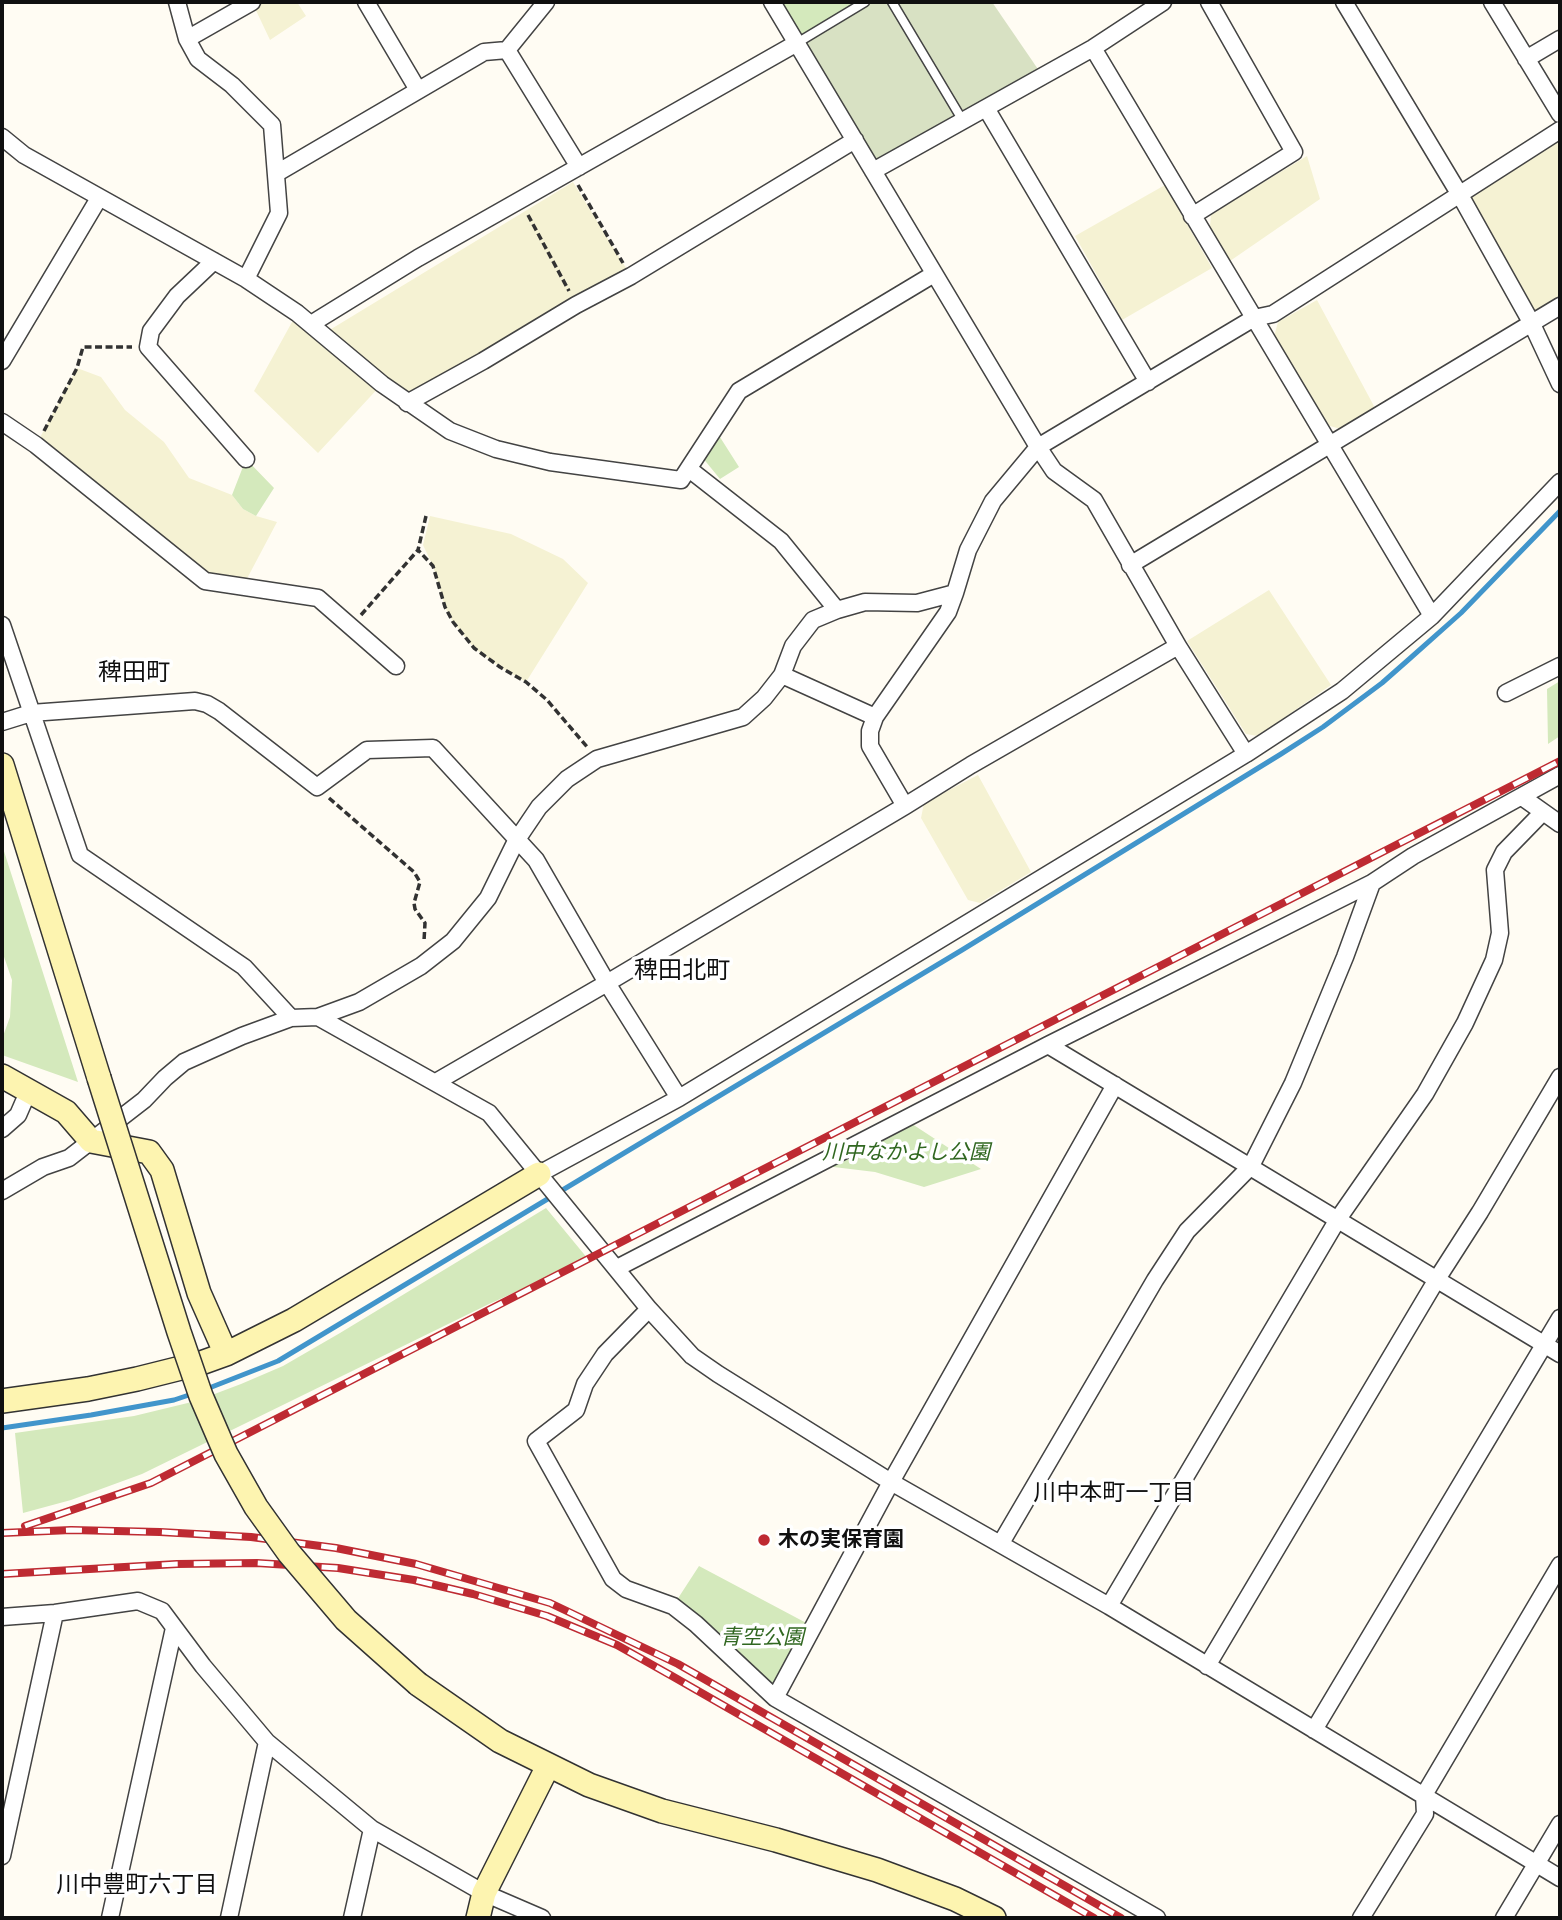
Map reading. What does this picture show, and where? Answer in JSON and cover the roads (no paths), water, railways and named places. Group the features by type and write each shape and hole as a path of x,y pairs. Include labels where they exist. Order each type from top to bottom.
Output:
{"street":[{"path":"177,2 187,39 198,59 232,85 272,125 279,213 246,279"},
{"path":"187,39 252,2"},
{"path":"366,2 418,90"},
{"path":"277,173 484,52 507,50 547,2"},
{"path":"772,2 1038,447 1054,471 1094,500 1178,646 1246,754"},
{"path":"873,171 1093,48 1163,2"},
{"path":"1192,216 1294,152 1209,2"},
{"path":"1344,2 1460,195 1531,322 1560,384"},
{"path":"1492,2 1560,114"},
{"path":"1526,59 1560,39"},
{"path":"311,324 418,258 797,43"},
{"path":"1093,48 1432,616"},
{"path":"507,50 579,167"},
{"path":"986,108 1148,382"},
{"path":"905,806 870,746 870,731 875,717 948,612 968,550 993,501 1038,447 1254,318 1273,314 1560,130"},
{"path":"2,136 24,155 246,279 311,324 407,403 450,431 496,449 550,462 681,480 739,391 934,274"},
{"path":"407,403 631,276 855,140"},
{"path":"2,361 99,198"},
{"path":"214,261 177,296 151,331 148,347 246,459"},
{"path":"1130,565 1560,306"},
{"path":"2,422 36,445 205,581 318,598 397,666"},
{"path":"689,469 781,541 837,610"},
{"path":"2,1401 89,1389 137,1379 226,1354 295,1320 543,1179 1246,754 1342,691 1432,616 1560,482"},
{"path":"2,1191 43,1167 69,1158 144,1100 164,1078 184,1062 291,1018 318,1017 359,1002 421,966 453,942 488,898 516,841 539,807 567,779 597,759 743,718 764,698 782,675 793,646 813,620 865,602 917,603 955,593"},
{"path":"2,625 80,855 244,967 291,1018"},
{"path":"436,1082 971,765 1178,646"},
{"path":"1506,693 1560,666"},
{"path":"782,675 875,717"},
{"path":"2,722 31,713 195,701 207,704 241,726 317,787 368,750 433,748 536,860 607,983 679,1098"},
{"path":"2,765 6,798 201,1396 226,1454 256,1507 289,1553 346,1620 418,1685 500,1741 589,1785 662,1811 776,1840 877,1871 955,1899 994,1918"},
{"path":"617,1268 1048,1045 1372,883 1413,856 1560,775"},
{"path":"1522,797 1560,824"},
{"path":"1109,1606 1338,1219 1425,1094 1465,1023 1494,960 1500,933 1495,870 1504,852 1542,813"},
{"path":"1001,1542 1180,1241 1251,1166 1293,1083 1372,883"},
{"path":"318,1017 489,1113 602,1254 692,1356 891,1482 1001,1542 1560,1878"},
{"path":"1048,1045 1560,1354"},
{"path":"2,1076 66,1112 91,1141 149,1152 162,1170 199,1293 226,1354"},
{"path":"1207,1666 1560,1077"},
{"path":"775,1698 891,1482 1115,1085"},
{"path":"2,1129 18,1115 28,1092"},
{"path":"649,1309 605,1354 585,1384 576,1410 536,1441 613,1579 626,1589 673,1606 775,1698 1157,1918"},
{"path":"1314,1730 1560,1318"},
{"path":"1361,1918 1425,1814 1424,1795 1560,1565"},
{"path":"2,1617 55,1613 138,1601 162,1611 203,1666 267,1742 372,1829 484,1893 542,1918"},
{"path":"2,1856 55,1613"},
{"path":"110,1918 174,1628"},
{"path":"229,1918 267,1742"},
{"path":"478,1918 484,1893 548,1766"},
{"path":"1504,1918 1560,1824"},
{"path":"352,1918 372,1829"}],"lane":[{"path":"797,43 865,2"},
{"path":"892,2 963,121"}],"waterway":[{"path":"204,1390 278,1361 962,950 1323,727 1382,683 1461,613 1560,511"},
{"path":"2,1428 174,1400 195,1393"}],"railway":[{"path":"25,1526 151,1483 1560,761"},
{"path":"2,1533 71,1530 251,1537 336,1548 416,1564 550,1603 678,1664 1121,1918"},
{"path":"2,1574 177,1564 257,1563 338,1568 414,1580 547,1616 617,1645 1094,1918"}],"place":[{"name":"木の実保育園","path":"764,1540"}],"district":[{"name":"稗田町","path":"134,673"},
{"name":"稗田北町","path":"682,971"},
{"name":"川中本町一丁目","path":"1114,1493"},
{"name":"川中豊町六丁目","path":"137,1885"}],"park label":[{"name":"川中なかよし公園","path":"906,1153"},
{"name":"青空公園","path":"762,1638"}]}
